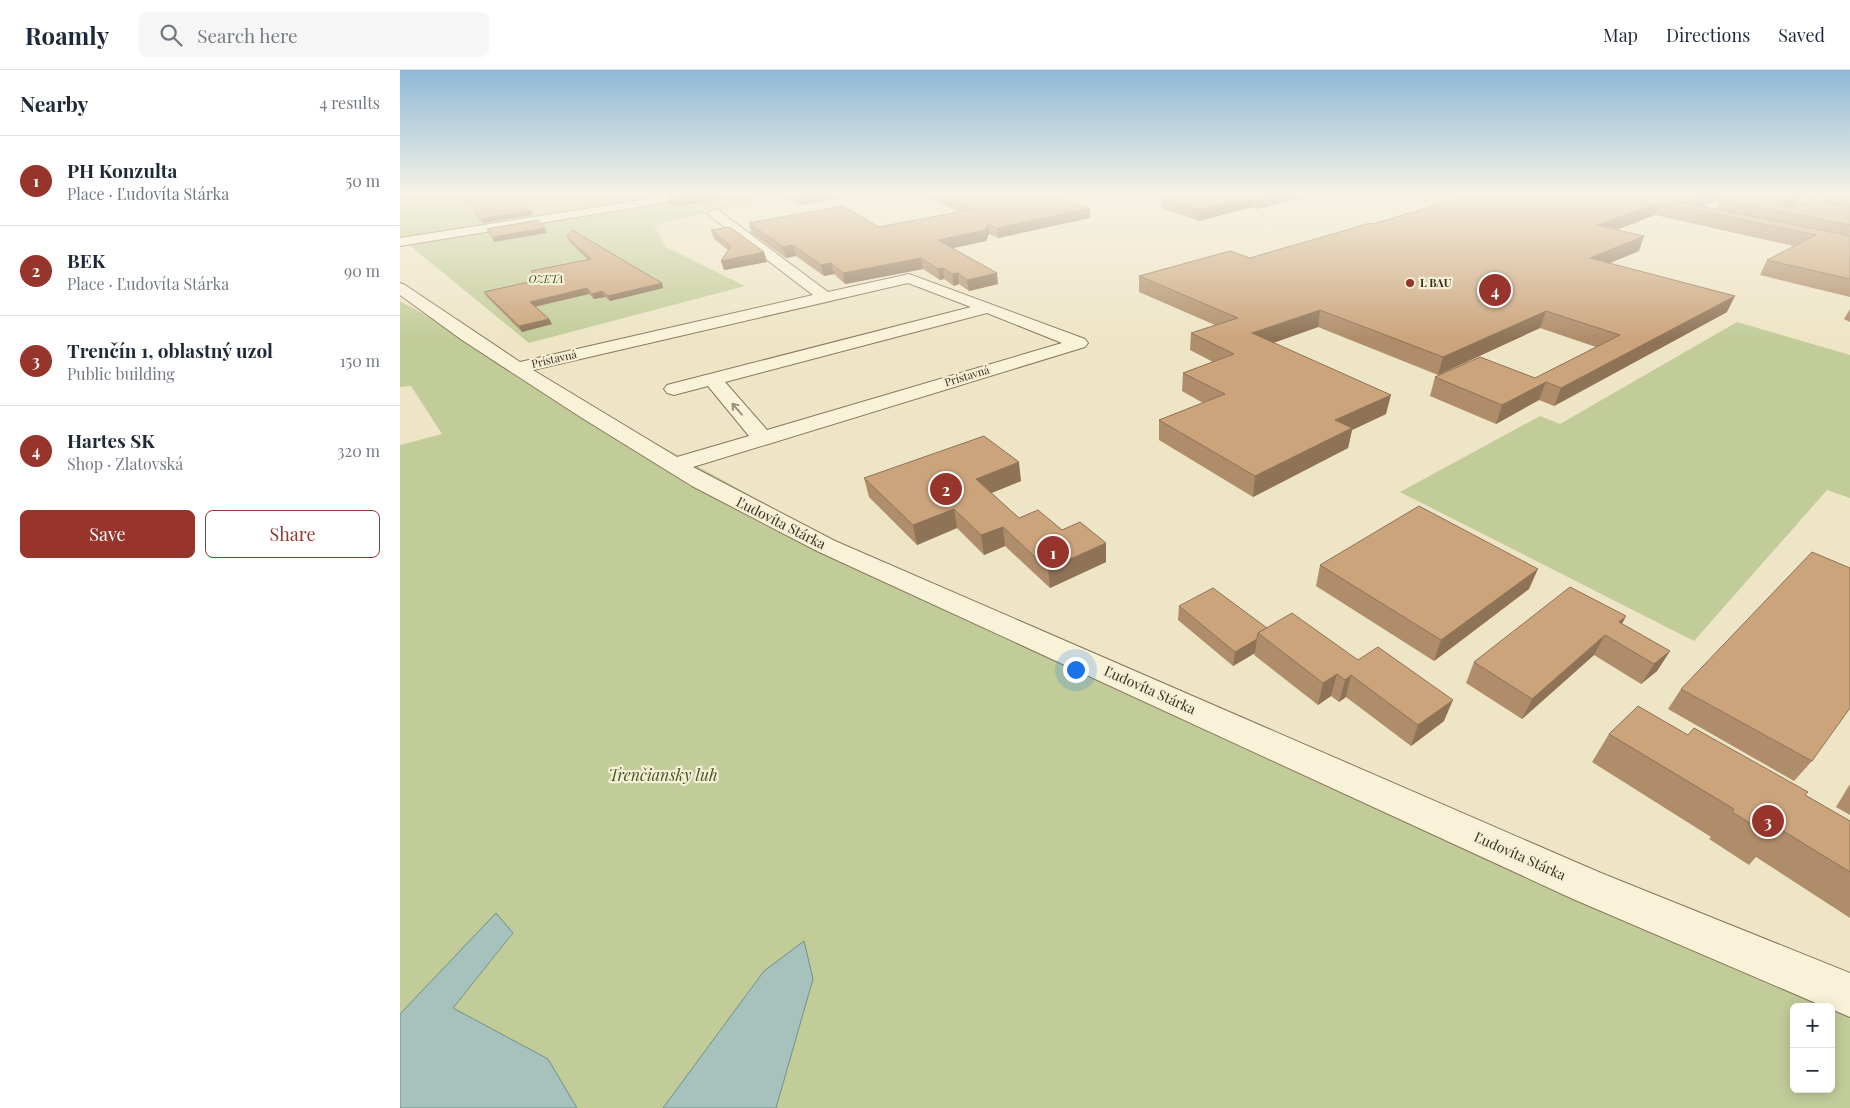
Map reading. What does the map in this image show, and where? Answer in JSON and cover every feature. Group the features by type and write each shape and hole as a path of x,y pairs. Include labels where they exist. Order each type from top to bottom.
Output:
{"street":[{"path":"753,242 825,297"},
{"name":"Prístavná","path":"517,368 909,278 1079,343 674,465"},
{"name":"Ľudovíta Stárka","path":"400,288 517,368 700,481 826,546 1587,886 1850,995"},
{"path":"674,389 988,308"},
{"path":"712,379 762,438"}],"green space":[{"name":"OZETA","path":"417,242 664,242 666,247 745,286 529,343 408,244"},
{"name":"Trenčiansky luh","path":"400,301 753,497 730,504 897,588 1179,717 1834,1003 1790,1003 1790,1093 1835,1093 1835,1003 1850,1010 1850,1108 776,1108 813,979 764,971 663,1108 577,1108 548,1059 453,1008 513,934 400,1014 400,445 442,434 411,386 400,387"},
{"path":"1737,322 1850,355 1850,498 1827,490 1694,641 1400,492 1540,416 1560,424"}],"water":[{"path":"496,913 513,933 453,1008 548,1059 577,1108 400,1108 400,1014"},
{"path":"804,941 813,979 776,1108 663,1108 764,971"}],"building":[{"path":"573,242 593,242 662,283 608,296 602,291 592,294 587,288 530,302 549,319 519,326 484,292 542,279 531,271 591,259"},
{"path":"727,242 751,242 764,252 721,261 731,246"},
{"path":"777,242 942,242 997,273 967,280 958,273 952,274 943,268 938,269 921,258 843,273 831,263 821,265 793,245 783,247"},
{"path":"1303,242 1628,242 1590,258 1735,296 1561,388 1546,382 1502,405 1435,377 1480,357 1535,378 1620,335 1546,311 1443,357 1320,310 1252,333 1391,395 1335,420 1352,428 1255,476 1159,420 1225,394 1183,373 1234,354 1191,333 1238,318 1139,276 1230,251 1250,258"},
{"path":"1801,242 1850,242 1850,279 1767,260"},
{"path":"984,436 1019,462 976,479 1019,518 1038,510 1062,530 1080,522 1106,543 1048,569 1003,527 981,535 954,509 913,525 864,478"},
{"path":"1419,506 1538,569 1441,640 1320,565"},
{"path":"1812,552 1850,568 1850,708 1812,761 1681,689"},
{"path":"1570,587 1626,616 1619,622 1670,651 1654,664 1605,635 1532,699 1474,662"},
{"path":"1213,588 1267,628 1258,633 1257,639 1235,652 1179,606"},
{"path":"1292,613 1358,660 1378,647 1453,700 1418,725 1351,675 1345,680 1337,674 1323,683 1258,633"},
{"path":"1638,706 1688,735 1694,728 1808,792 1805,795 1850,821 1850,872 1780,829 1774,838 1732,812 1734,809 1609,734"}],"place":[{"name":"L BAU","path":"1410,283"},
{"name":"Hartes SK","path":"1495,290"},
{"name":"BEK","path":"946,489"},
{"name":"PH Konzulta","path":"1053,552"},
{"name":"Trenčín 1, oblastný uzol","path":"1768,821"}]}
